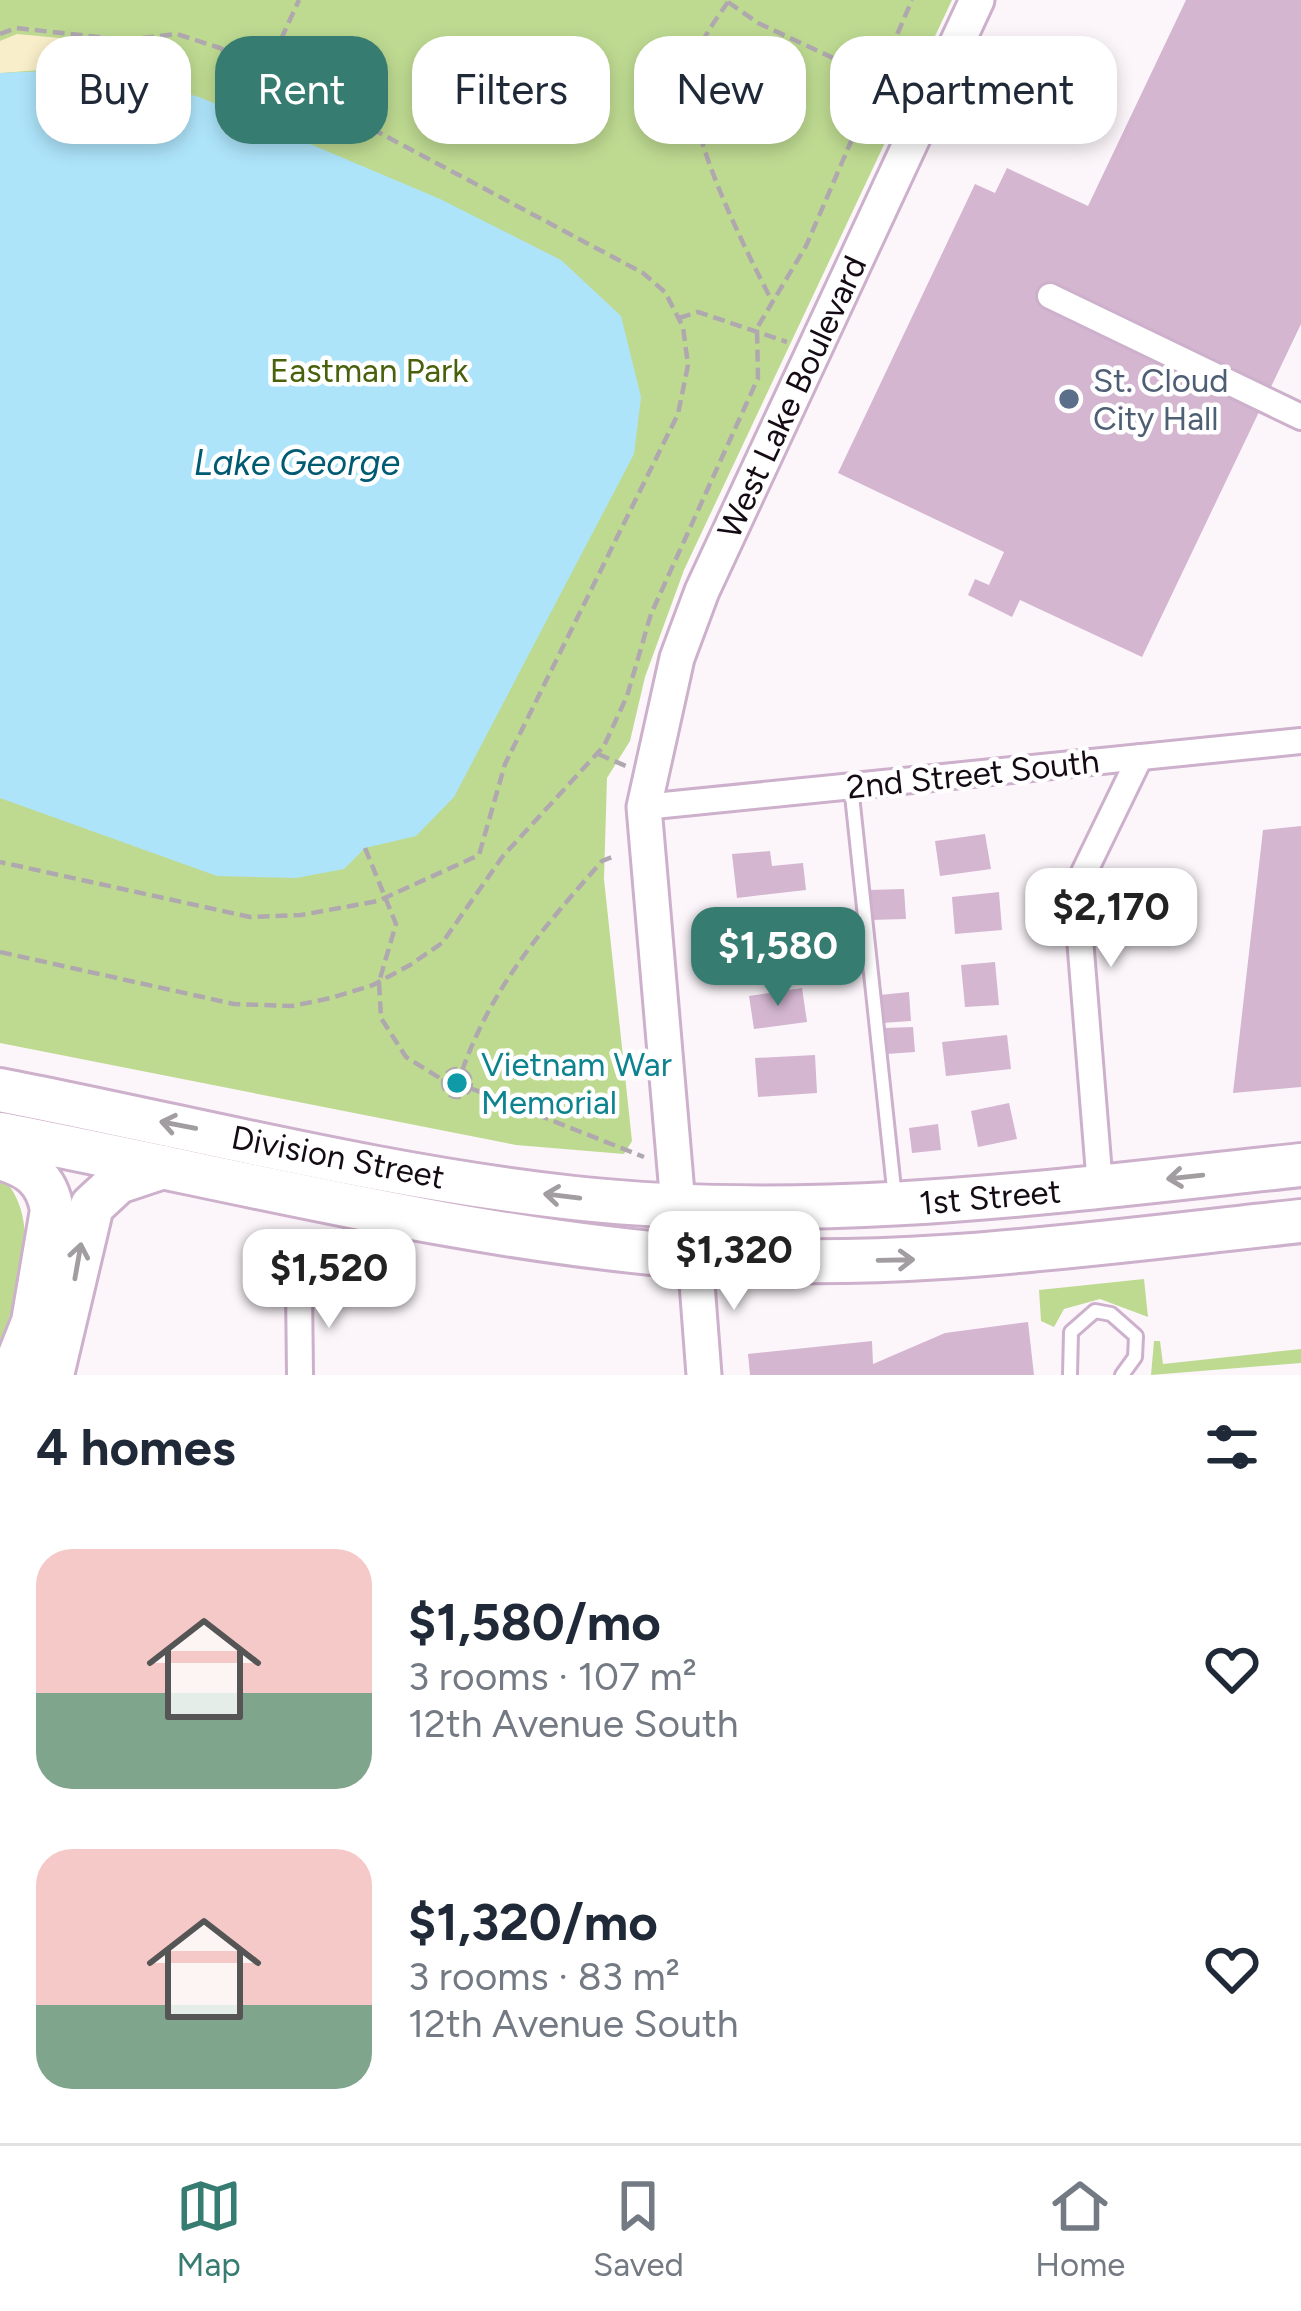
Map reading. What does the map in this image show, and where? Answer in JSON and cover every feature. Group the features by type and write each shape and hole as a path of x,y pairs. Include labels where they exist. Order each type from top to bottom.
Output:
{"highway":[{"name":"Division Street","path":"0,1090 486,1186 678,1205"},
{"name":"Division Street","path":"0,1133 493,1230 695,1257"},
{"path":"0,1158 32,1170 49,1193 52,1210 33,1322 12,1375"},
{"name":"1st Street","path":"678,1205 896,1205 1301,1165"},
{"path":"52,1375 92,1206 118,1182 166,1166"},
{"name":"1st Street","path":"695,1257 917,1260 1301,1221"}],"street":[{"name":"West Lake Boulevard","path":"678,1205 644,808 677,658 702,591 977,0"},
{"path":"1050,296 1301,417"},
{"name":"2nd Street South","path":"644,808 1301,740"},
{"path":"1100,1186 1076,889 1140,757"},
{"path":"695,1257 704,1375"},
{"path":"298,1287 299,1375"}],"lane":[{"path":"851,786 896,1205"},
{"path":"1070,1375 1072,1332 1095,1311 1111,1314 1136,1336 1135,1357 1122,1375"}],"path":[{"path":"282,36 299,0"},
{"path":"896,36 912,0"},
{"path":"772,301 722,202 691,89 695,60 727,1 758,23 830,57"},
{"path":"0,34 16,28 124,40 177,34 215,50"},
{"path":"0,862 250,916 334,910 386,896 462,867 483,848 506,764 678,414 688,365 679,318 665,292 643,273 388,137"},
{"path":"0,952 253,1006 292,1006 380,982 442,943 502,856 598,754 627,696 651,614 758,378 757,328 806,246 849,144"},
{"path":"679,318 698,312 757,328 812,354"},
{"path":"598,754 628,767"},
{"path":"365,848 396,924 380,982 381,1018 406,1057 443,1080 451,1096 464,1095 470,1088"},
{"path":"612,857 602,861 521,953 487,1007 462,1071 470,1088 644,1157"},
{"path":"443,1080 450,1071 462,1071"}],"green space":[{"name":"Eastman Park","path":"0,0 952,0 935,36 830,36 830,144 884,144 684,570 645,677 630,741 607,778 604,879 632,1141 624,1154 516,1145 0,1043"},
{"path":"0,1175 14,1193 25,1234 20,1278 0,1344"},
{"path":"1144,1279 1148,1317 1100,1299 1064,1309 1054,1327 1041,1321 1039,1290"},
{"path":"1154,1341 1160,1341 1163,1364 1301,1349 1301,1363 1151,1375"}],"sand":[{"path":"17,34 38,36 36,70 0,73 0,41"}],"water":[{"name":"Lake George","path":"36,72 36,144 191,144 191,95 199,97 215,104 215,144 310,144 440,199 561,260 621,316 641,397 634,454 454,797 416,836 365,848 344,869 296,878 217,876 0,798 0,73"}],"building":[{"name":"St. Cloud City Hall","path":"1186,0 1301,0 1301,324 1142,657 1020,600 1012,617 968,595 975,579 989,585 1004,552 838,473 975,184 995,193 1007,168 1088,206"},
{"path":"1301,826 1301,1087 1233,1093 1263,830"},
{"path":"985,834 991,869 940,876 935,841"},
{"path":"770,851 772,866 803,863 806,890 737,898 732,854"},
{"path":"904,889 906,919 870,920 868,890"},
{"path":"999,892 1002,930 955,934 952,897"},
{"path":"785,912 788,954 745,957 741,916"},
{"path":"995,962 999,1005 965,1007 961,965"},
{"path":"802,988 807,1022 754,1029 749,996"},
{"path":"909,992 911,1021 882,1023 880,995"},
{"path":"913,1027 915,1052 886,1054 884,1028"},
{"path":"1007,1035 1011,1069 946,1076 942,1042"},
{"path":"815,1055 817,1093 758,1097 755,1058"},
{"path":"1009,1103 1017,1139 978,1147 971,1111"},
{"path":"938,1124 941,1150 912,1153 909,1128"},
{"path":"1028,1322 1034,1375 750,1375 748,1354 872,1341 873,1364 945,1333"}],"place":[{"name":"St. Cloud City Hall","path":"1069,399"},
{"name":"Vietnam War Memorial","path":"457,1083"}]}
